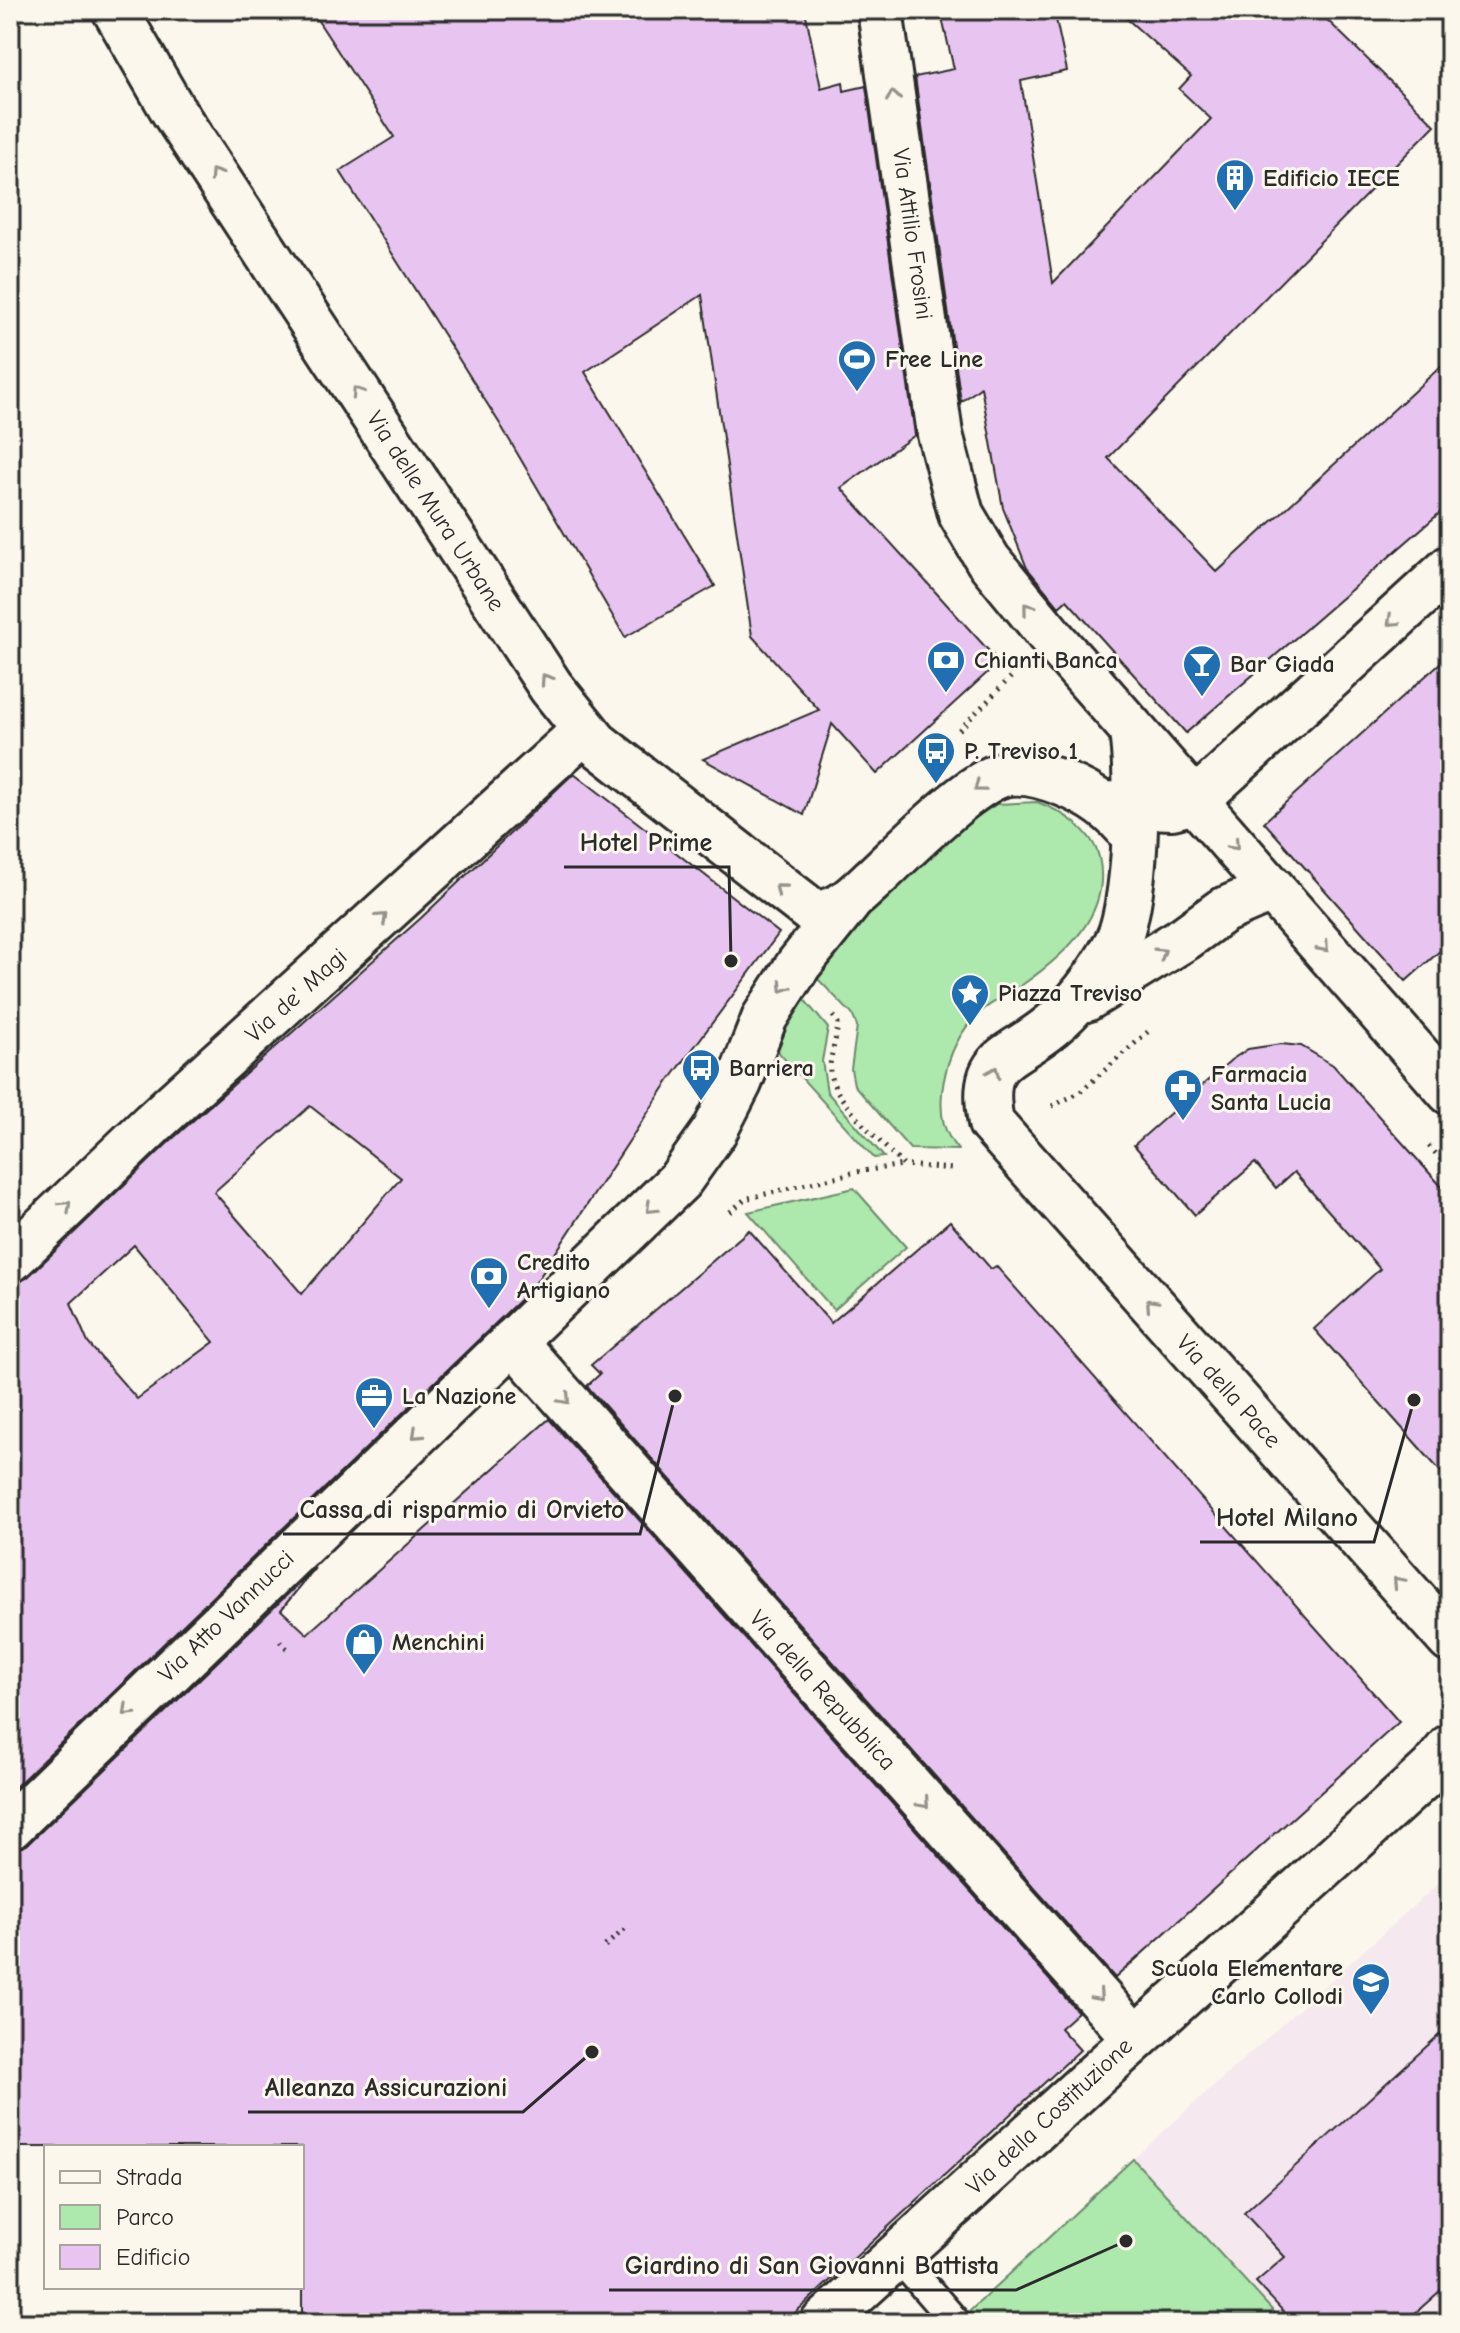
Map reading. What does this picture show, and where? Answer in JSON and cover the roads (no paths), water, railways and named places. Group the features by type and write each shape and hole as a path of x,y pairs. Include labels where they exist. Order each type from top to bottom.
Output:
{"street":[{"name":"Via delle Mura Urbane","path":"115,10 174,112 551,687 584,731 803,907 823,914 848,903"},
{"name":"Via Attilio Frosini","path":"880,10 940,434 961,514 988,560 1132,732 1195,801"},
{"path":"513,1341 680,1180 714,1132 739,1083 765,1017 792,975 848,903 950,809 991,778 1008,773 1030,773 1077,789 1123,814 1195,801 1450,568"},
{"name":"Via de' Magi","path":"10,1260 153,1123 584,731"},
{"path":"1070,1008 1117,943 1128,913 1123,814 1136,759 1132,732"},
{"path":"1195,801 1450,1092"},
{"path":"1070,1008 1185,938 1222,911 1273,889"},
{"name":"Via della Pace","path":"1070,1008 1049,1028 1006,1053 989,1078 991,1123 1450,1640"},
{"name":"Via Atto Vannucci","path":"10,1827 244,1597 513,1341"},
{"name":"Via della Repubblica","path":"513,1341 1134,2037"},
{"name":"Via della Costituzione","path":"823,2323 900,2259 1134,2037 1432,1769 1450,1747"}],"lane":[{"name":"Via della Costituzione","path":"836,2323 900,2259 1450,1769"},
{"path":"900,2259 956,2323"}],"place":[{"name":"Edificio IECE","path":"1235,212"},
{"name":"Free Line","path":"857,393"},
{"name":"Chianti Banca","path":"946,694"},
{"name":"Bar Giada","path":"1202,698"},
{"name":"P. Treviso 1","path":"936,785"},
{"name":"Hotel Prime","path":"731,961"},
{"name":"Piazza Treviso","path":"970,1027"},
{"name":"Barriera","path":"701,1102"},
{"name":"Farmacia Santa Lucia","path":"1183,1122"},
{"name":"Credito Artigiano","path":"489,1310"},
{"name":"Cassa di risparmio di Orvieto","path":"675,1396"},
{"name":"Hotel Milano","path":"1414,1400"},
{"name":"La Nazione","path":"374,1430"},
{"name":"Menchini","path":"364,1676"},
{"name":"Scuola Elementare Carlo Collodi","path":"1371,2016"},
{"name":"Alleanza Assicurazioni","path":"592,2052"},
{"name":"Giardino di San Giovanni Battista","path":"1126,2241"}]}
